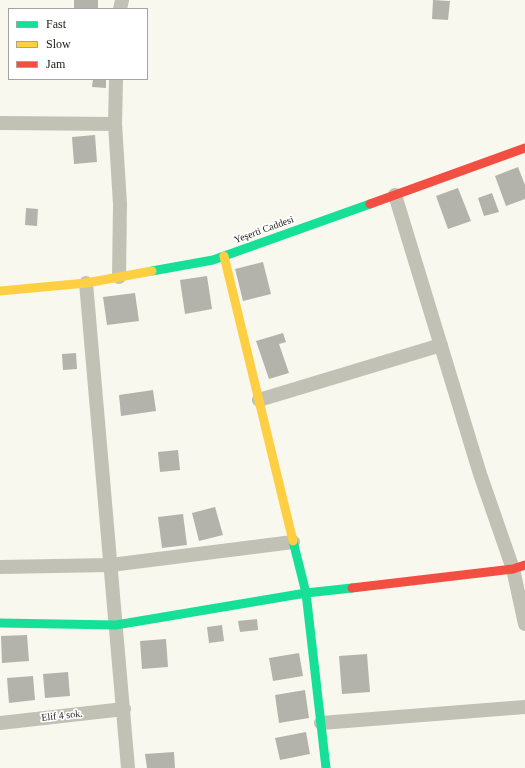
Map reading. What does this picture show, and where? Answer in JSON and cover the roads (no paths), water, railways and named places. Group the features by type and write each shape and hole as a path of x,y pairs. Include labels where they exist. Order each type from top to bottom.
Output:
{"street":[{"path":"116,80 115,124 120,204 119,277"},
{"path":"0,123 115,124"},
{"name":"Yeşerti Caddesi","path":"0,291 86,283 213,260 525,148"},
{"path":"395,195 480,474 519,567 525,624"},
{"path":"224,256 306,593 326,768"},
{"path":"86,283 128,768"},
{"path":"259,400 441,345"},
{"path":"0,567 111,565 293,542"},
{"path":"0,623 116,625 306,593 519,567"},
{"path":"321,723 525,708"},
{"name":"Elif 4 sok.","path":"0,722 124,709"}]}
